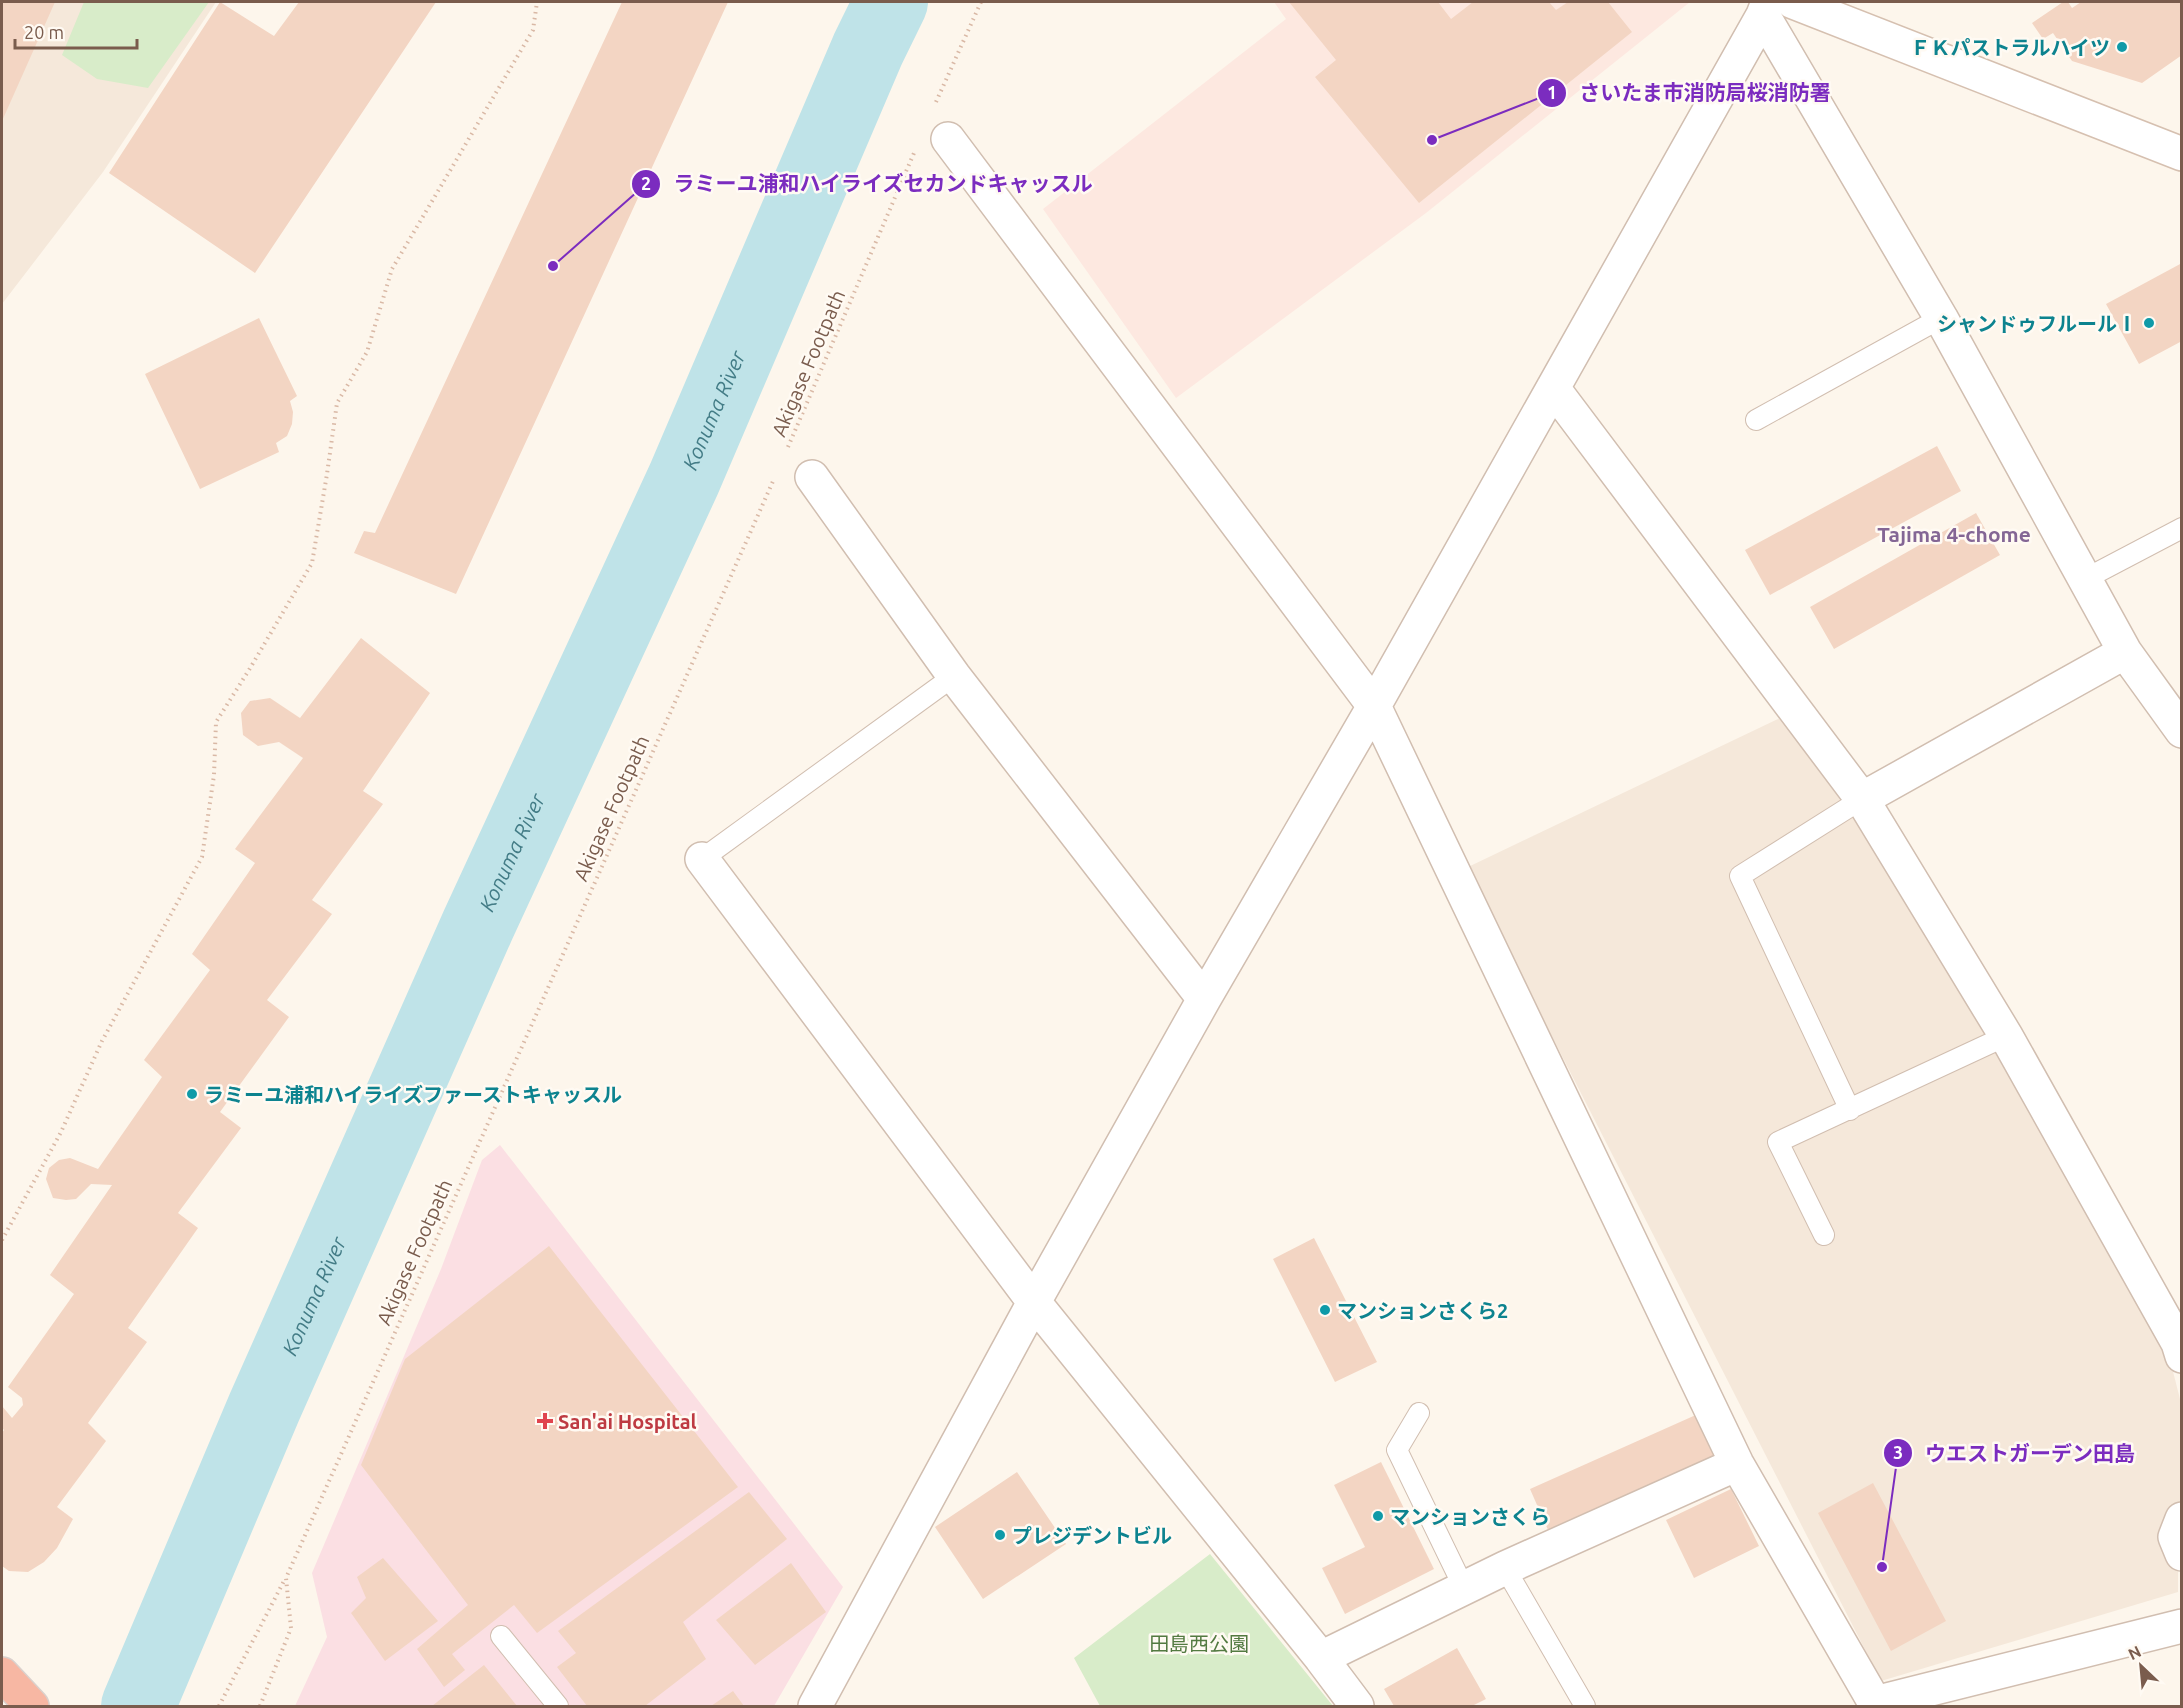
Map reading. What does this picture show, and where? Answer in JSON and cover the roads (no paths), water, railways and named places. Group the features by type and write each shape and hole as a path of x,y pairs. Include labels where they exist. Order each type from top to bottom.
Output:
{"highway":[{"path":"2,1674 32,1707"}],"street":[{"path":"1794,2 2181,154"},
{"path":"1765,8 1941,318 2126,652 2181,731"},
{"path":"814,1707 1034,1302 1204,999 1374,706 1765,8"},
{"path":"948,139 1374,706 1737,1464 1875,1705 2181,1626"},
{"path":"1553,388 1862,799 2006,1036 2180,1345"},
{"path":"812,477 954,676 1204,999"},
{"path":"1862,799 2126,652"},
{"path":"702,860 1034,1302 1321,1658 1357,1707"},
{"path":"1321,1658 1505,1568 1737,1464"},
{"path":"2181,1520 2175,1537 2181,1554"}],"lane":[{"path":"1756,420 1941,318"},
{"path":"2085,579 2181,528"},
{"path":"702,860 954,676"},
{"path":"1850,1110 1740,876 1862,799"},
{"path":"1824,1235 1778,1142 2006,1036"},
{"path":"1419,1413 1397,1450 1464,1588"},
{"path":"1505,1568 1585,1707"},
{"path":"501,1636 558,1707"}],"waterway":[{"name":"Konuma River","path":"138,1706 264,1408 478,925 684,479 868,49 891,2"}],"place":[{"name":"ＦＫパストラルハイツ","path":"2122,47"},
{"name":"さいたま市消防局桜消防署","path":"1432,140"},
{"name":"ラミーユ浦和ハイライズセカンドキャッスル","path":"553,266"},
{"name":"シャンドゥフルールⅠ","path":"2149,323"},
{"name":"ラミーユ浦和ハイライズファーストキャッスル","path":"192,1094"},
{"name":"マンションさくら2","path":"1325,1310"},
{"name":"San'ai Hospital","path":"545,1421"},
{"name":"マンションさくら","path":"1378,1516"},
{"name":"プレジデントビル","path":"1000,1535"},
{"name":"ウエストガーデン田島","path":"1882,1567"}],"district":[{"name":"Tajima 4-chome","path":"1954,534"}],"park label":[{"name":"田島西公園","path":"1199,1643"}]}
